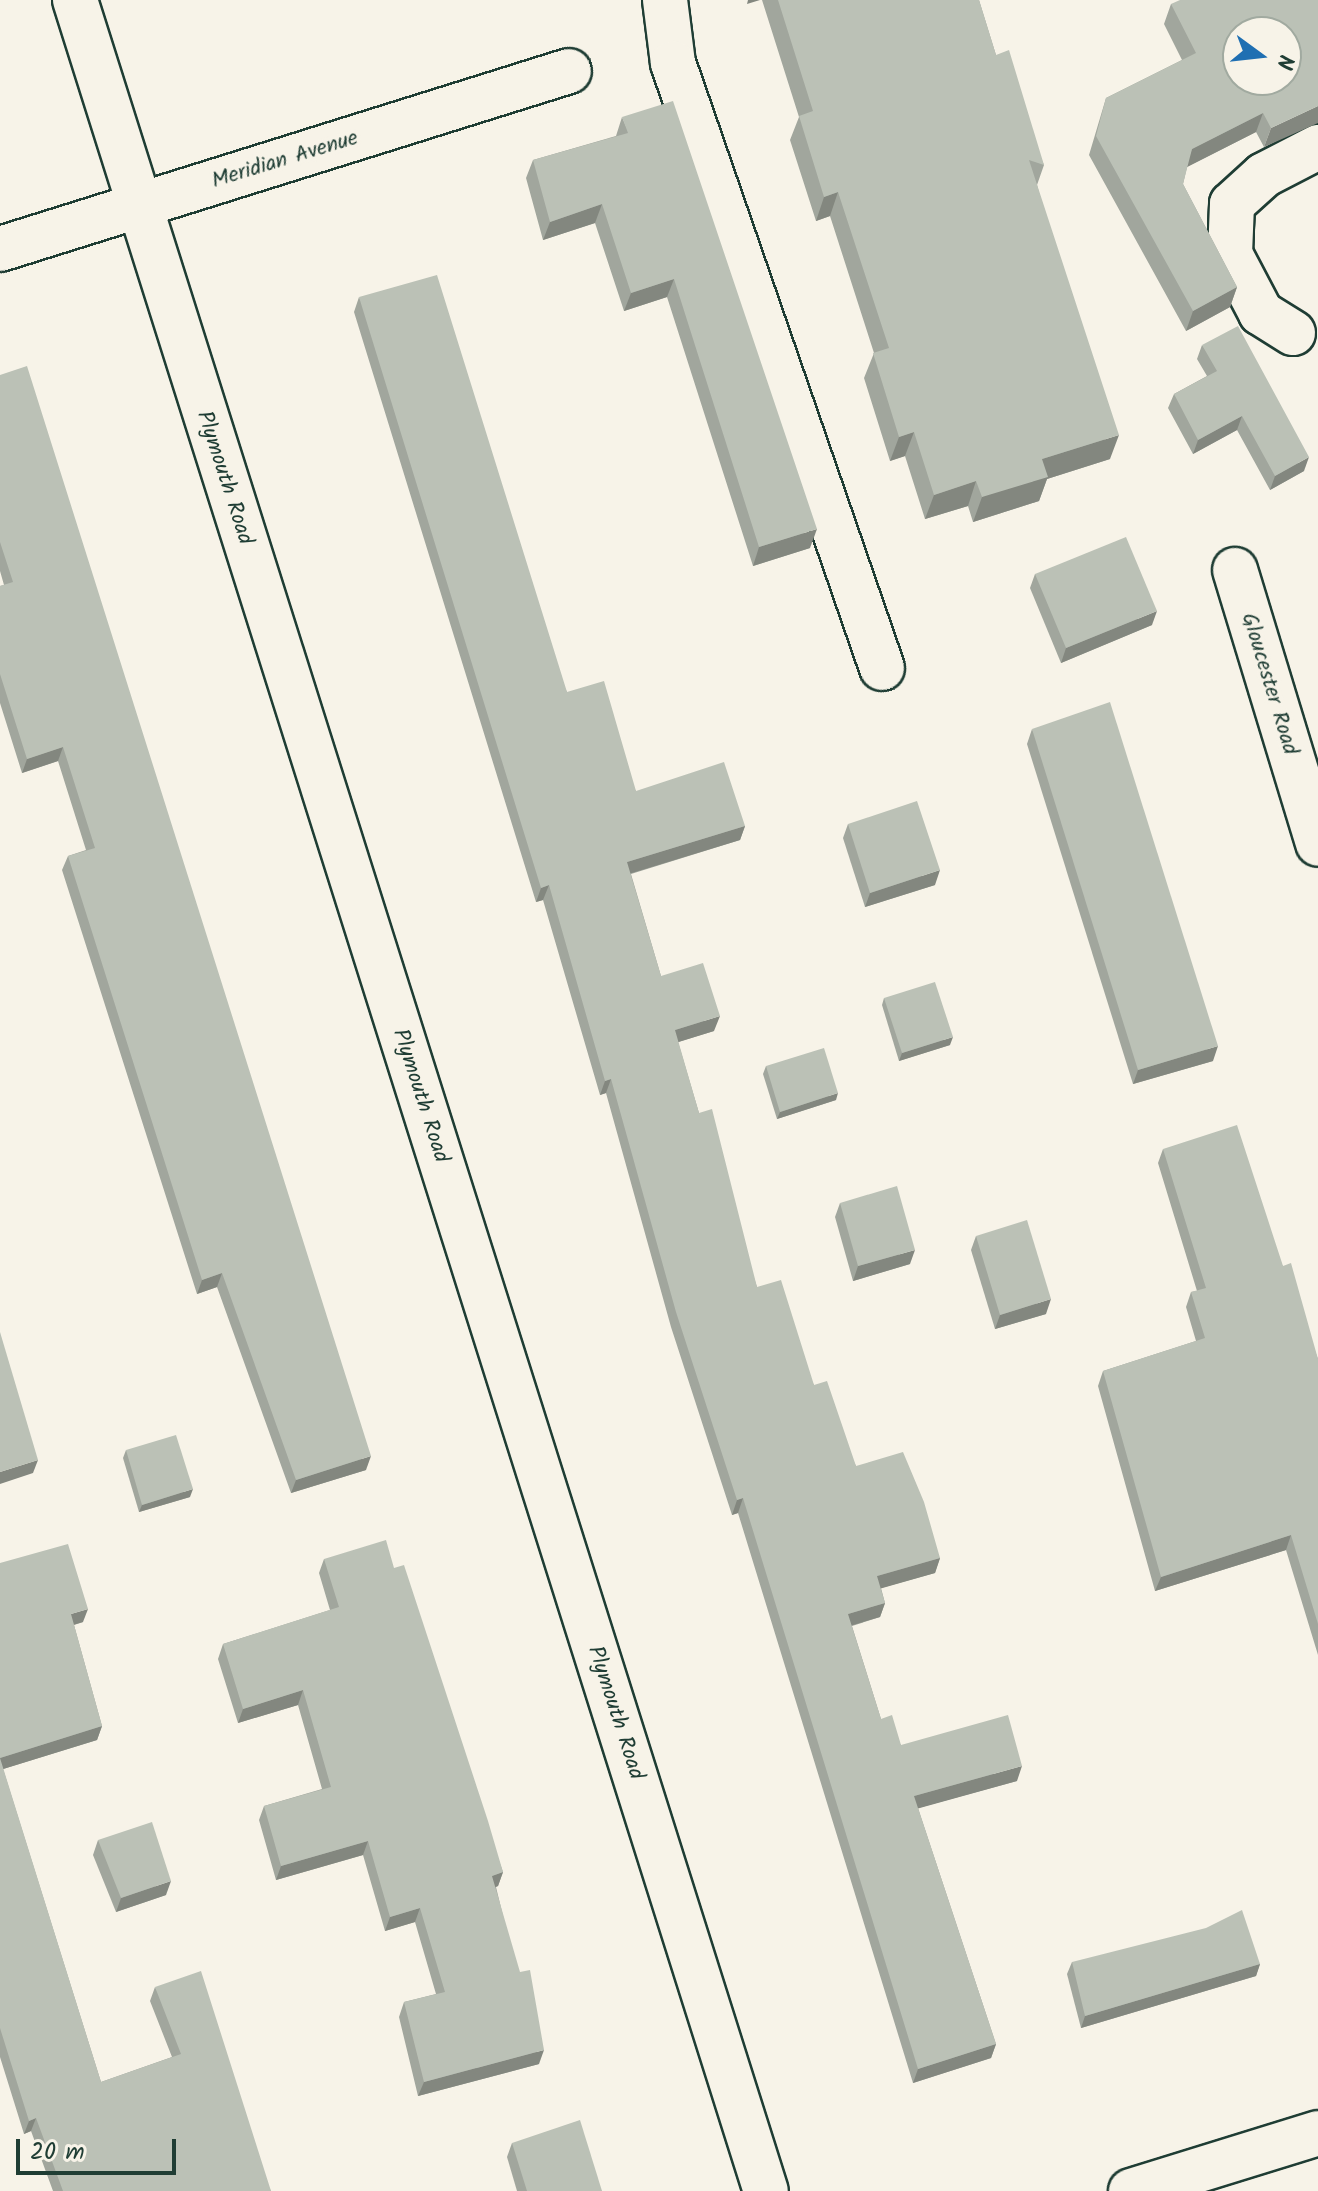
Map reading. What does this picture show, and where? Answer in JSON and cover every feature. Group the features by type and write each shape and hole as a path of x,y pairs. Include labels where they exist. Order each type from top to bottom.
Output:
{"street":[{"name":"Plymouth Road","path":"75,0 135,206 766,2191"},
{"path":"665,0 673,63 882,668"},
{"name":"Meridian Avenue","path":"0,249 569,71"},
{"path":"1293,333 1261,313 1230,254 1232,204 1264,175 1318,147"},
{"name":"Gloucester Road","path":"1235,570 1318,844"},
{"path":"1131,2191 1318,2133"}],"building":[{"path":"778,0 979,0 996,55 1009,50 1044,165 1029,160 1119,435 1042,459 1048,477 982,497 976,481 934,495 914,432 899,437 873,353 889,348 838,192 824,197 799,116 813,111"},
{"path":"1180,0 1318,0 1318,106 1271,128 1263,113 1192,149 1183,184 1237,287 1193,311 1096,136 1106,98 1196,53 1171,4"},
{"path":"673,101 817,529 759,547 674,279 631,293 602,204 550,222 533,160 628,133 622,117"},
{"path":"437,275 567,692 604,681 636,791 724,762 745,826 627,862 661,976 703,963 720,1016 675,1030 699,1113 712,1109 757,1287 781,1280 814,1385 827,1381 856,1466 903,1452 924,1502 940,1558 877,1576 885,1603 848,1614 881,1719 892,1715 901,1745 1008,1715 1022,1766 914,1796 996,2044 918,2069 743,1498 737,1500 676,1312 611,1079 605,1081 549,885 541,888 359,297"},
{"path":"1238,326 1309,457 1275,476 1242,416 1198,440 1174,394 1217,371 1202,345"},
{"path":"27,366 371,1456 296,1480 222,1273 202,1280 68,856 95,848 63,747 27,759 0,674 0,586 13,582 0,542 0,375"},
{"path":"1126,537 1157,611 1066,648 1035,574"},
{"path":"1110,702 1218,1046 1138,1070 1032,729"},
{"path":"917,801 940,870 870,893 848,824"},
{"path":"935,982 953,1037 902,1053 884,998"},
{"path":"824,1048 838,1093 780,1112 766,1066"},
{"path":"1237,1125 1283,1266 1291,1263 1318,1359 1318,1624 1291,1535 1161,1577 1103,1371 1205,1338 1191,1292 1206,1288 1163,1149"},
{"path":"897,1186 915,1250 858,1266 840,1203"},
{"path":"1027,1220 1051,1299 1000,1315 976,1236"},
{"path":"0,1332 38,1460 0,1472"},
{"path":"176,1435 193,1489 142,1505 126,1450"},
{"path":"386,1540 394,1568 404,1565 488,1821 503,1872 492,1876 520,1972 530,1970 544,2050 424,2082 404,2002 445,1992 420,1908 390,1917 368,1841 281,1866 264,1806 331,1787 303,1690 243,1709 223,1644 339,1607 324,1559"},
{"path":"68,1544 88,1609 71,1614 102,1726 0,1758 0,1563"},
{"path":"0,1758 101,2082 181,2054 155,1987 201,1971 271,2191 63,2191 36,2118 29,2121 0,2028"},
{"path":"152,1822 171,1881 121,1898 98,1840"},
{"path":"1242,1910 1260,1964 1085,2016 1072,1962 1206,1928"},
{"path":"580,2120 602,2191 527,2191 512,2143"}]}
